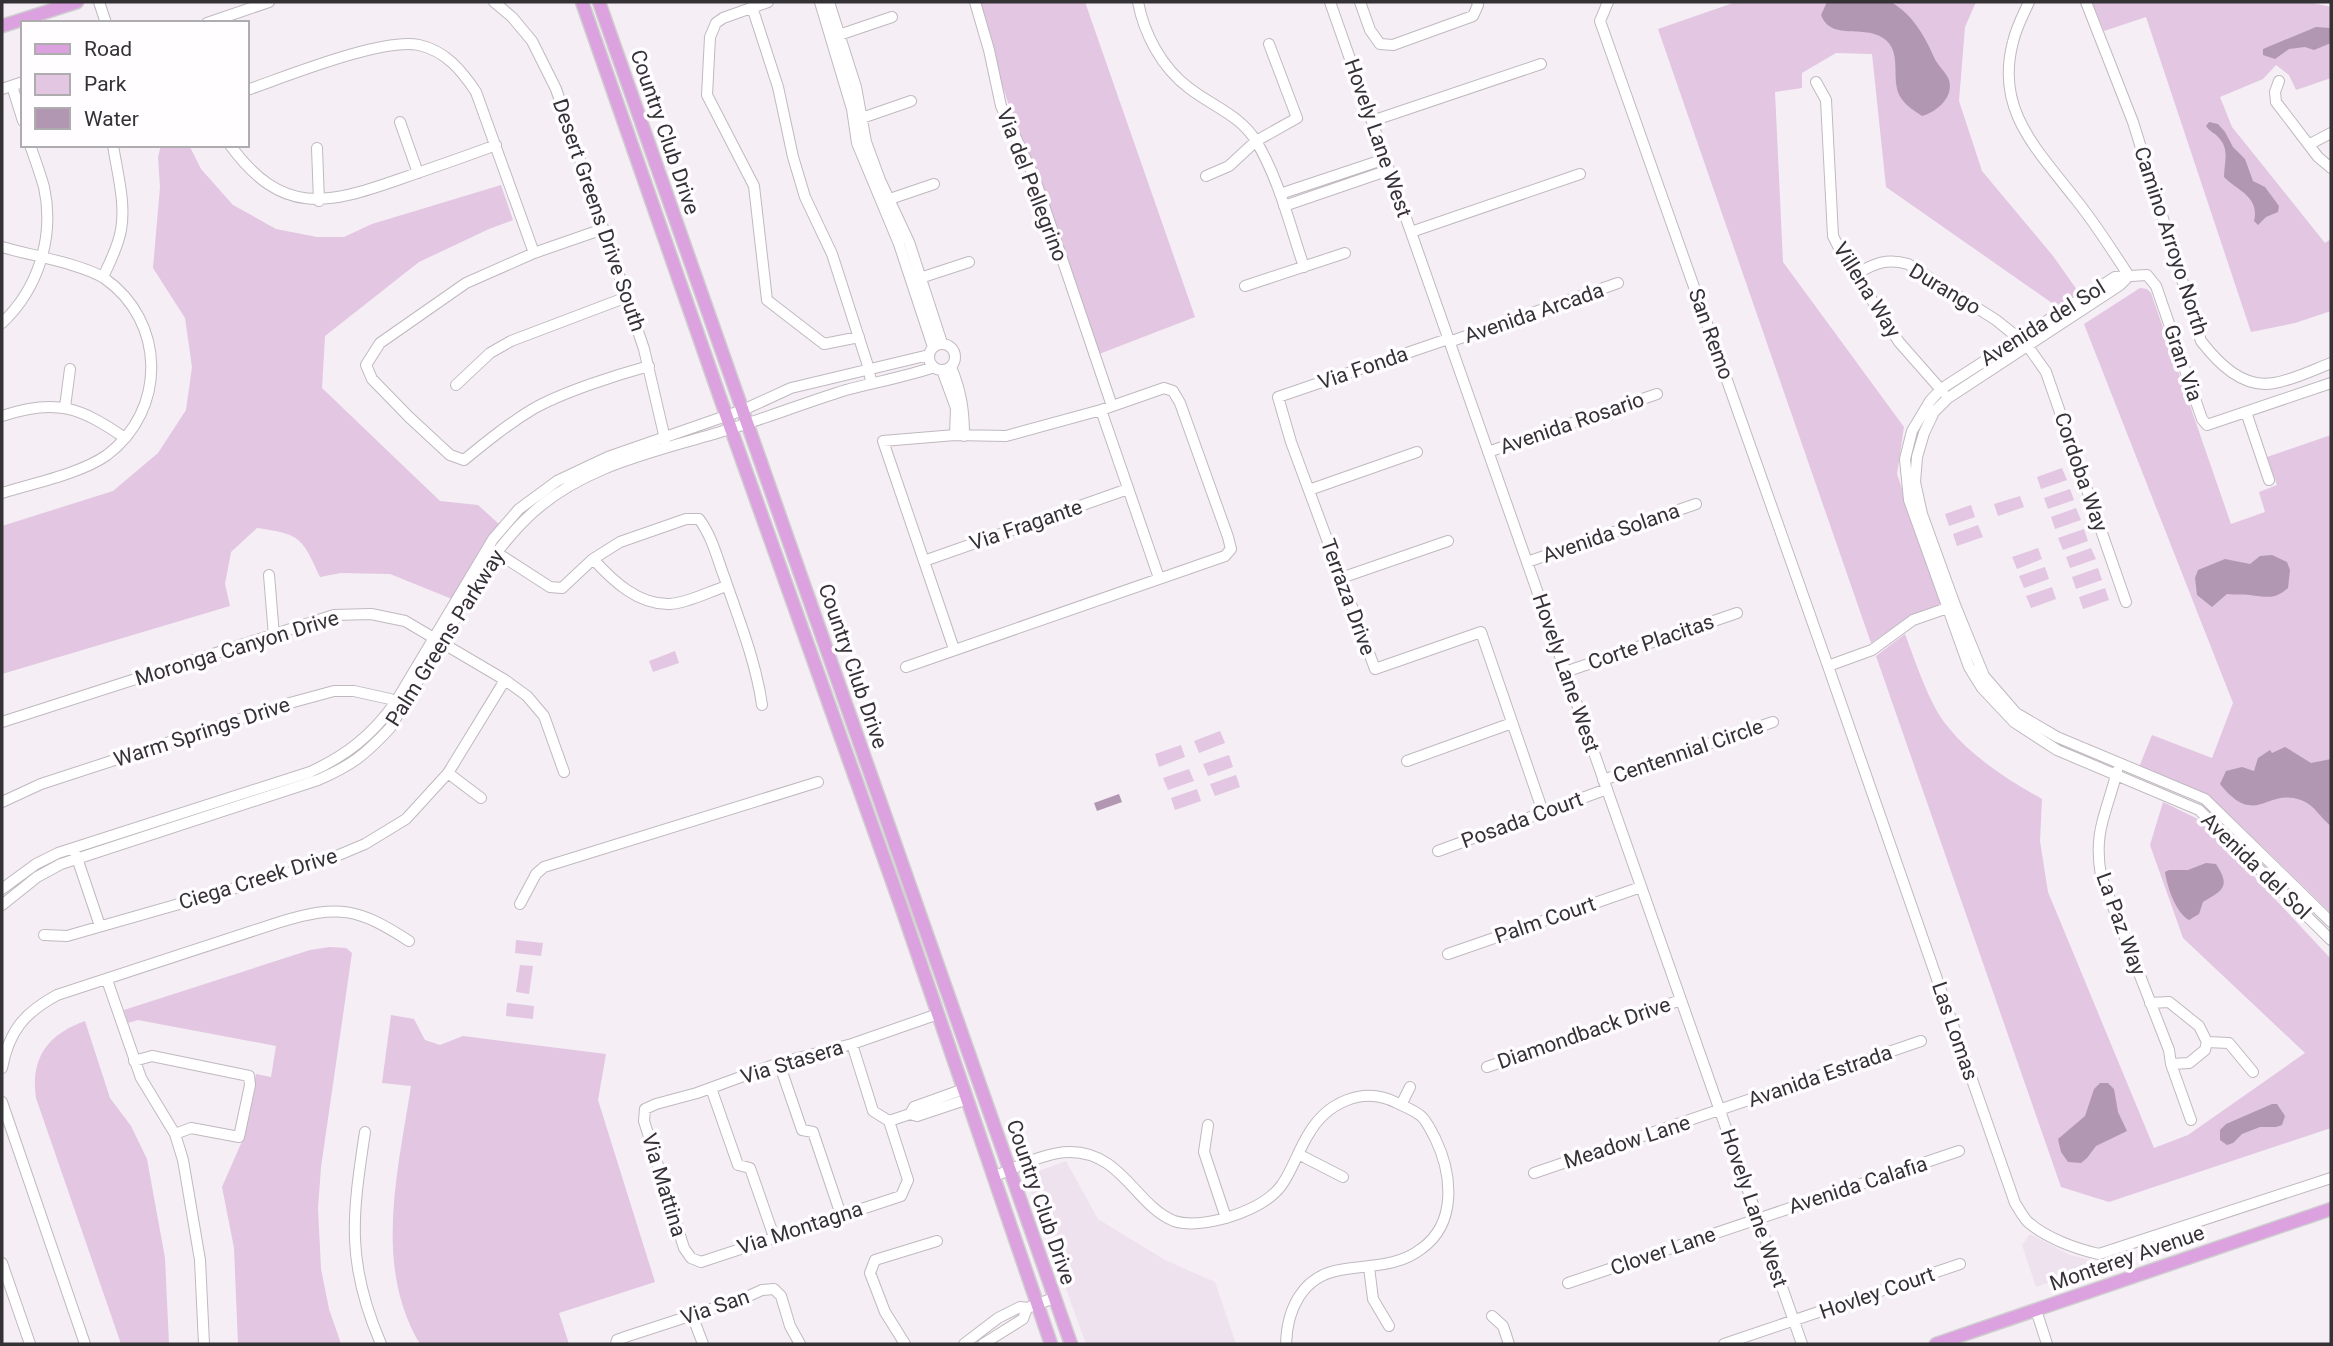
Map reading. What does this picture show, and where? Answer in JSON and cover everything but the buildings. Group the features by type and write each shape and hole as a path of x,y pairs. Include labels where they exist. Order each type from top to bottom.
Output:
{"main road":[{"path":"2,26 77,2"},
{"name":"Country Club Drive","path":"582,2 995,1176 1032,1306 1051,1344"},
{"name":"Country Club Drive","path":"599,2 1071,1344"},
{"name":"Monterey Avenue","path":"1936,1344 2331,1209"}],"street":[{"path":"99,2 105,21"},
{"path":"213,21 269,2"},
{"name":"Desert Greens Drive South","path":"494,2 512,17 532,41 556,89 649,366 667,447"},
{"path":"768,2 716,23 710,37 706,89 710,103 754,186 767,300 824,344 859,337"},
{"path":"820,2 836,36"},
{"path":"829,2 858,119 885,201 909,242 916,280 935,349 956,408 960,436"},
{"name":"Via del Pellegrino","path":"975,2 1001,106 1015,141 1035,178 1112,406"},
{"path":"1138,2 1150,41 1166,65 1188,88 1238,120 1256,141 1280,194 1304,267"},
{"name":"Hovely Lane West","path":"1330,2 1802,1344"},
{"path":"1360,2 1370,30 1380,44 1393,45 1473,16 1477,2"},
{"name":"San Remo","path":"1608,2 1600,21 1828,666"},
{"path":"2029,2 2012,43 2011,96 2016,117 2026,136 2088,214 2129,276"},
{"name":"Camino Arroyo North","path":"2086,2 2133,122 2202,341 2218,362 2235,375 2257,383 2273,384 2331,363"},
{"path":"752,7 778,86 793,158 805,197 832,254 869,369 871,383"},
{"path":"836,36 892,17"},
{"path":"248,90 394,44 419,45 443,55 462,70 477,92 534,254"},
{"path":"1206,176 1229,166 1256,141 1297,118 1269,44"},
{"path":"1372,121 1541,64"},
{"path":"2278,81 2276,102 2318,157 2331,168"},
{"name":"Villena Way","path":"1816,82 1826,100 1833,236 1899,342 1948,398"},
{"path":"7,87 21,117"},
{"path":"858,119 911,101"},
{"path":"400,122 418,173"},
{"path":"2310,144 2331,134"},
{"path":"232,147 248,169 269,184 289,195 319,201 351,196 496,145"},
{"path":"2,323 18,308 29,291 36,277 47,234 44,188 31,147"},
{"path":"103,277 114,254 121,227 113,147"},
{"path":"317,148 319,201"},
{"path":"1280,194 1385,159"},
{"path":"1284,206 1389,170"},
{"path":"1411,232 1580,174"},
{"path":"1315,182 1320,194"},
{"path":"885,201 934,184"},
{"path":"603,229 466,283 380,344 366,365 372,379 410,417 450,454 464,460 494,435 536,408 649,366"},
{"path":"2,247 103,277 131,304 149,338 151,364 149,392 140,418 125,438 104,457 2,493"},
{"path":"1245,286 1345,253"},
{"name":"Durango","path":"1856,274 1875,263 1892,260 1908,264 1996,320 2023,342"},
{"path":"916,280 970,262"},
{"name":"Gran Via","path":"2129,276 2147,275 2156,286 2202,419 2207,425 2331,383"},
{"name":"Avenida del Sol","path":"2129,276 2120,285 1941,389 1930,401 1912,431 1905,459 1909,500 1951,607 1984,676 2016,713 2057,737 2206,799 2331,922"},
{"name":"Avenida Arcada","path":"1449,340 1618,283"},
{"path":"456,385 490,353 511,341 627,297"},
{"name":"Via Fonda","path":"1278,397 1449,340"},
{"name":"Avenida del Sol","path":"2023,342 1948,398 1934,412 1917,457 1915,482 1922,514 1969,667 1998,707 2014,722 2057,750 2199,810 2331,940"},
{"name":"Cordoba Way","path":"2023,342 2046,372 2126,602"},
{"path":"935,349 948,345 954,351 955,359 942,368"},
{"name":"Palm Greens Parkway","path":"2,889 36,864 305,785 338,771 368,751 390,728 437,641 519,509 557,481 583,467 743,410 791,388 935,349"},
{"name":"Palm Greens Parkway","path":"492,550 528,516 569,486 612,465 871,383 942,368"},
{"path":"65,407 70,369"},
{"path":"906,667 1225,556 1231,550 1184,415 1173,391 1164,387 1101,410 1006,436 883,441 954,649"},
{"name":"Avenida Rosario","path":"1488,452 1657,394"},
{"name":"Terraza Drive","path":"1278,397 1374,669 1481,632 1543,812"},
{"path":"2,416 36,408 65,407 96,418 125,438"},
{"path":"1101,410 1159,578"},
{"path":"2246,412 2269,480"},
{"path":"1310,490 1417,452"},
{"name":"Via Fragante","path":"924,561 1128,489"},
{"name":"Avenida Solana","path":"1527,562 1696,504"},
{"path":"492,550 550,587 562,588 593,559 620,542 686,519 699,519 707,530 758,677 762,705"},
{"path":"1341,578 1448,541"},
{"path":"593,559 627,591 647,602 672,604 727,586"},
{"path":"269,575 274,636"},
{"path":"1828,666 1872,650 1913,620 1951,607"},
{"name":"Corte Placitas","path":"1565,672 1737,613"},
{"name":"Moronga Canyon Drive","path":"2,722 334,615 371,614 405,621 505,680 527,696 544,716 564,772"},
{"name":"Las Lomas","path":"1828,666 1995,1148 2015,1203 2027,1221 2081,1250 2099,1254 2331,1178"},
{"name":"Ciega Creek Drive","path":"44,935 67,936 291,872 334,858 365,844 406,819 447,773 505,680"},
{"name":"Warm Springs Drive","path":"2,802 41,784 286,704 334,691 354,691 390,699 400,706"},
{"name":"Centennial Circle","path":"1605,785 1773,722"},
{"path":"1407,761 1512,723"},
{"name":"La Paz Way","path":"2119,763 2100,826 2097,852 2101,876 2169,1051 2191,1120"},
{"path":"447,773 481,798"},
{"path":"520,904 536,874 544,867 818,782"},
{"name":"Posada Court","path":"1438,851 1543,812 1605,785"},
{"path":"76,853 100,926"},
{"name":"Palm Greens Parkway","path":"2,905 37,877 76,853"},
{"name":"Palm Court","path":"1448,954 1641,887"},
{"path":"2,1068 5,1050 19,1024 36,1007 57,995 310,913 351,912 373,918 409,941"},
{"path":"107,980 141,1078 175,1134 183,1160 200,1260 204,1344"},
{"name":"Diamondback Drive","path":"1487,1067 1681,1000"},
{"name":"La Paz Way","path":"2150,1003 2169,1002 2199,1026 2207,1042"},
{"name":"Via Stasera","path":"645,1109 779,1063 852,1044 938,1014"},
{"name":"Avanida Estrada","path":"1720,1111 1921,1041"},
{"path":"2171,1064 2189,1063 2205,1050 2207,1042 2229,1043 2253,1072"},
{"path":"852,1044 873,1111 889,1121 910,1114 914,1107 966,1094"},
{"path":"134,1061 152,1056 249,1076 250,1085 239,1137 191,1128 175,1134"},
{"path":"779,1063 802,1130 813,1132 841,1215"},
{"path":"1401,1105 1410,1087"},
{"path":"711,1088 738,1165 750,1168 774,1237"},
{"path":"995,1176 1069,1152 1090,1155 1123,1175 1155,1209 1175,1221 1199,1223 1226,1218 1268,1199 1280,1188 1308,1133 1321,1117 1353,1097 1372,1095 1422,1116 1440,1149 1450,1185 1448,1206 1434,1235 1424,1248 1406,1259 1339,1270 1322,1277 1298,1296 1290,1311 1286,1344"},
{"path":"2,1102 85,1344"},
{"name":"Via Mattina","path":"645,1109 644,1121 652,1148 684,1248 691,1258"},
{"name":"Meadow Lane","path":"1534,1172 1720,1111"},
{"name":"Via Montagna","path":"691,1258 701,1262 901,1196 908,1180 889,1121"},
{"path":"1208,1125 1204,1152 1226,1218"},
{"path":"365,1132 355,1196 353,1237 365,1306 382,1344"},
{"name":"Avenida Calafia","path":"1758,1218 1959,1152"},
{"path":"1298,1154 1343,1177"},
{"name":"Clover Lane","path":"1568,1283 1758,1218"},
{"path":"905,1344 885,1312 870,1273 875,1260 937,1241"},
{"path":"2,1263 30,1344"},
{"name":"Hovley Court","path":"1724,1344 1960,1264"},
{"path":"1369,1267 1373,1299 1389,1326"},
{"name":"Via San","path":"617,1342 762,1290 774,1289 781,1296 790,1326 800,1344"},
{"path":"964,1344 998,1318 1020,1307 1032,1306 1054,1298"},
{"path":"983,1344 1023,1319 1032,1306"},
{"path":"2036,1310 2047,1344"},
{"path":"692,1315 702,1344"},
{"path":"1492,1316 1503,1326 1509,1344"}],"shaded area":[{"path":"1066,1161 1098,1219 1165,1260 1215,1282 1236,1344 1086,1344 1025,1176"},
{"path":"2030,1234 2070,1255 2104,1263 2036,1287 2022,1245"}],"green space":[{"path":"974,2 1085,2 1195,317 1094,356"},
{"path":"1736,2 1976,2 1965,27 1959,101 1982,171 2053,256 2082,297 2062,310 1886,187 1872,54 1836,53 1802,73 1802,88 1775,92 1783,262 1904,427 1897,474 1941,604 1910,616 1871,643 1658,29"},
{"path":"2092,2 2308,2 2331,7 2331,78 2296,90 2289,75 2276,65 2263,79 2220,97 2232,127 2325,243 2331,239 2331,311 2295,323 2251,332 2146,17 2104,31"},
{"path":"160,147 190,147 201,169 233,205 276,229 317,237 344,237 372,224 501,185 513,220 419,262 325,336 322,388 440,501 478,505 499,524 479,551 452,599 390,574 341,573 320,577 309,553 298,540 282,533 257,528 231,552 225,584 230,606 2,674 2,526 113,491 158,453 186,410 192,367 185,318 153,268 160,187 158,157"},
{"path":"2140,288 2151,293 2231,524 2265,512 2259,492 2277,485 2267,457 2331,435 2331,913 2215,801 2139,767 2152,735 2212,758 2233,703 2084,324"},
{"path":"2062,468 2067,480 2041,489 2037,477"},
{"path":"2070,489 2074,500 2048,509 2044,498"},
{"path":"2020,496 2024,507 1998,516 1994,504"},
{"path":"1971,505 1975,517 1949,526 1945,514"},
{"path":"2076,508 2081,520 2055,529 2051,517"},
{"path":"1978,525 1983,537 1957,546 1953,534"},
{"path":"2084,529 2088,541 2063,550 2058,538"},
{"path":"2038,548 2042,559 2017,569 2012,557"},
{"path":"2091,548 2096,559 2070,568 2066,557"},
{"path":"2045,567 2049,579 2024,588 2019,576"},
{"path":"2098,568 2102,580 2076,589 2072,577"},
{"path":"2052,587 2056,599 2031,608 2026,596"},
{"path":"2105,588 2109,600 2083,609 2079,597"},
{"path":"1905,634 1929,695 1948,727 1968,749 1992,768 2042,799 2040,841 2048,892 2154,1148 2188,1135 2305,1053 2183,938 2150,845 2163,802 2202,821 2331,959 2331,1128 2109,1202 2061,1187 1876,656"},
{"path":"675,651 679,663 653,672 649,661"},
{"path":"1220,731 1225,743 1199,753 1194,741"},
{"path":"1181,745 1185,757 1159,767 1155,754"},
{"path":"1229,755 1233,767 1208,776 1203,764"},
{"path":"1189,769 1194,781 1168,790 1163,778"},
{"path":"1236,775 1240,787 1215,796 1210,784"},
{"path":"1197,789 1201,801 1175,810 1171,798"},
{"path":"516,940 543,943 541,956 515,953"},
{"path":"346,948 352,953 321,1167 318,1208 321,1269 329,1309 341,1344 238,1344 234,1248 222,1187 243,1139 256,1074 271,1077 276,1046 138,1020 128,1023 124,1010 310,950"},
{"path":"520,965 533,966 529,994 516,992"},
{"path":"507,1003 534,1006 533,1019 506,1016"},
{"path":"391,1015 414,1019 425,1040 440,1045 463,1036 606,1054 598,1100 655,1282 559,1313 569,1344 420,1344 406,1314 397,1283 393,1251 396,1184 411,1086 382,1083"},
{"path":"85,1021 110,1098 131,1126 147,1159 165,1258 169,1344 121,1344 36,1098 36,1071 44,1049 61,1033"}],"water":[{"path":"1827,2 1891,2 1906,13 1922,33 1935,60 1949,80 1949,93 1943,103 1922,116 1908,106 1898,91 1894,54 1887,41 1870,33 1833,28 1821,15"},
{"path":"2316,27 2331,28 2331,43 2314,50 2305,47 2289,49 2275,59 2263,55 2263,49"},
{"path":"2209,122 2218,124 2225,132 2233,147 2245,159 2253,181 2265,187 2279,206 2278,212 2266,217 2258,225 2254,221 2254,206 2251,200 2224,177 2224,147 2206,126"},
{"path":"2272,555 2287,562 2290,570 2288,588 2279,594 2266,597 2227,594 2212,607 2197,595 2195,578 2198,570 2225,559 2250,564 2260,556"},
{"path":"2285,747 2311,763 2331,759 2331,826 2310,805 2301,800 2289,797 2261,804 2243,804 2220,784 2226,771 2242,767 2254,771 2258,758 2270,750 2272,753"},
{"path":"1119,794 1122,802 1097,811 1094,803"},
{"path":"2206,863 2216,864 2223,878 2223,887 2203,902 2199,914 2189,920 2176,906 2165,872 2188,870"},
{"path":"2100,1083 2108,1083 2114,1089 2118,1112 2127,1131 2096,1146 2081,1163 2068,1162 2061,1152 2058,1139 2085,1116 2094,1089"},
{"path":"2277,1104 2285,1116 2282,1125 2260,1127 2242,1134 2227,1145 2220,1140 2220,1130 2226,1124"}]}
